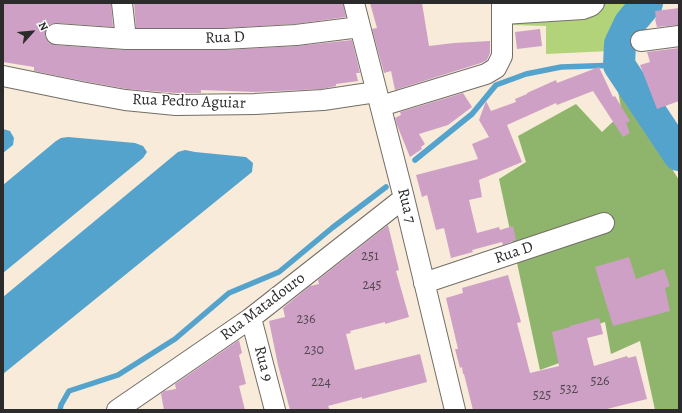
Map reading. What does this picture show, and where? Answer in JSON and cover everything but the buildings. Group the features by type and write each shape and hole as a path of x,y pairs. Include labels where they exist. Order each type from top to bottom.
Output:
{"street":[{"path":"122,3 126,39"},
{"name":"Rua 7","path":"354,3 404,198 455,410"},
{"path":"502,8 583,9 594,3"},
{"name":"Rua Pedro Aguiar","path":"3,76 125,100 176,105 262,104 323,100 379,99 486,74 496,68 502,56 502,8"},
{"name":"Rua D","path":"56,34 126,39 224,39 296,35 360,27"},
{"path":"641,41 679,36"},
{"name":"Rua Matadouro","path":"117,410 251,318 404,198"},
{"name":"Rua D","path":"424,283 604,223"},
{"name":"Rua 9","path":"251,318 275,410"}],"green space":[{"path":"513,3 630,3 610,51 546,54 546,26 513,25"},
{"path":"616,80 679,180 679,409 655,410 640,341 611,354 605,322 556,337 562,362 540,370 499,179 526,162 518,136 576,104 602,132 622,113"}],"water":[{"path":"3,129 10,131 14,138 13,145 3,153"},
{"path":"68,137 135,143 143,146 147,152 143,158 3,273 3,185 56,141 61,138"},
{"path":"185,150 246,157 253,163 252,172 3,374 3,297 178,152"}],"waterway":[{"path":"647,3 630,23 620,44 619,65 679,155"},
{"path":"415,160 472,114 496,85 526,74 561,67 619,65"},
{"path":"60,410 61,405 69,391 118,375 175,339 229,293 279,272 332,228 386,187"}]}
